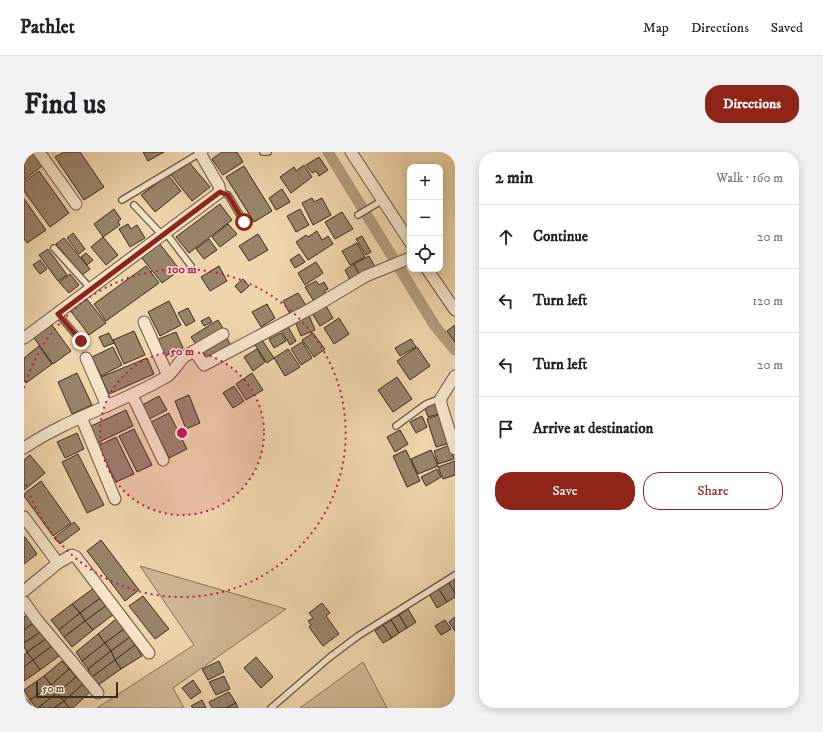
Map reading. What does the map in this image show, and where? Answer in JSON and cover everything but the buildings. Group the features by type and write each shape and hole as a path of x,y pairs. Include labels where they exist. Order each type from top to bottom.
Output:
{"street":[{"path":"39,152 76,204"},
{"path":"351,152 379,202 407,238"},
{"path":"24,338 91,290 220,192 219,186 201,153"},
{"path":"194,351 204,365 314,307 366,276 407,259"},
{"path":"429,272 455,310"},
{"path":"144,322 168,376"},
{"path":"24,448 46,434 132,395 168,376 184,358 223,334"},
{"path":"86,358 107,406"},
{"path":"455,376 441,398 441,404 455,449"},
{"path":"132,395 163,460"},
{"path":"81,418 115,499"},
{"path":"24,517 56,562"},
{"path":"24,591 56,562 72,555 76,557 149,653"},
{"path":"24,602 37,620 98,693"}],"lane":[{"path":"263,152 268,152"},
{"path":"122,200 201,153"},
{"path":"220,192 228,195 244,222"},
{"path":"360,214 379,202"},
{"path":"134,205 164,234 191,266"},
{"path":"54,248 91,290"},
{"path":"58,314 81,341"},
{"path":"396,426 426,404 441,398"},
{"path":"272,708 330,657 358,636 455,575"}],"shaded area":[{"path":"140,566 286,609 173,688 184,708 97,708 194,645"},
{"path":"363,662 387,708 300,708"}],"waterway":[{"path":"328,152 435,326 455,350"}],"route":[{"path":"81,341 58,314 220,192 228,195 244,222"}]}
